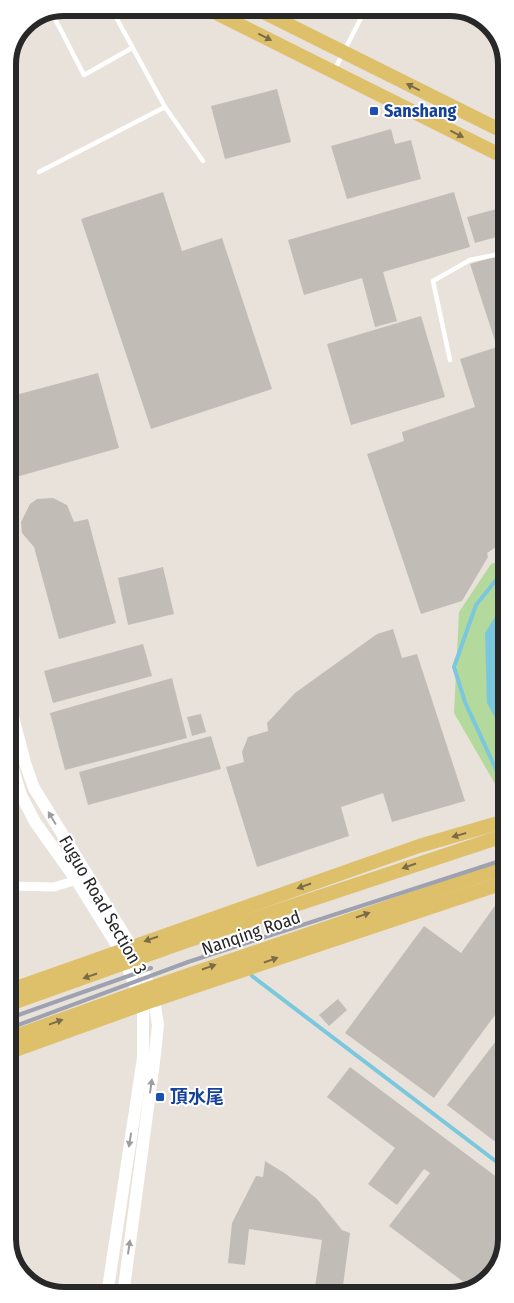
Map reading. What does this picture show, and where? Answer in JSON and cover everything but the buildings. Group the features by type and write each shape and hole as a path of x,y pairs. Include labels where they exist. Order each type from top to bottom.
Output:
{"main road":[{"path":"222,16 498,154"},
{"path":"271,16 498,129"},
{"path":"16,988 419,846 498,823"},
{"name":"Nanqing Road","path":"16,1002 184,942 498,838"},
{"name":"Nanqing Road","path":"16,1036 146,996 420,895 498,870"},
{"path":"16,1050 146,996 498,884"},
{"path":"420,895 480,890"},
{"path":"184,942 237,909"}],"street":[{"name":"Fuguo Road Section 3","path":"16,728 34,788 88,874 133,961 158,1025 124,1287"},
{"name":"Fuguo Road Section 3","path":"16,779 21,795 35,822 126,948"},
{"path":"16,886 54,887 77,881 88,874"},
{"name":"Fuguo Road Section 3","path":"108,1287 143,1058 146,996"}],"lane":[{"path":"115,16 165,107 203,161"},
{"path":"334,72 362,16"},
{"path":"54,17 84,75 132,48"},
{"path":"39,172 165,107"},
{"path":"450,360 433,281 470,260 498,254"}],"green space":[{"path":"498,562 498,789 454,713 459,612 491,564"}],"water":[{"path":"498,612 498,723 487,703 485,633"}],"waterway":[{"path":"498,578 476,605 454,667 465,702 498,774"},
{"path":"252,976 498,1163"}],"railway":[{"path":"16,1026 188,962 498,862"},
{"path":"16,1016 151,968"}],"place":[{"name":"Sanshang","path":"374,111"},
{"name":"頂水尾","path":"160,1097"}]}
